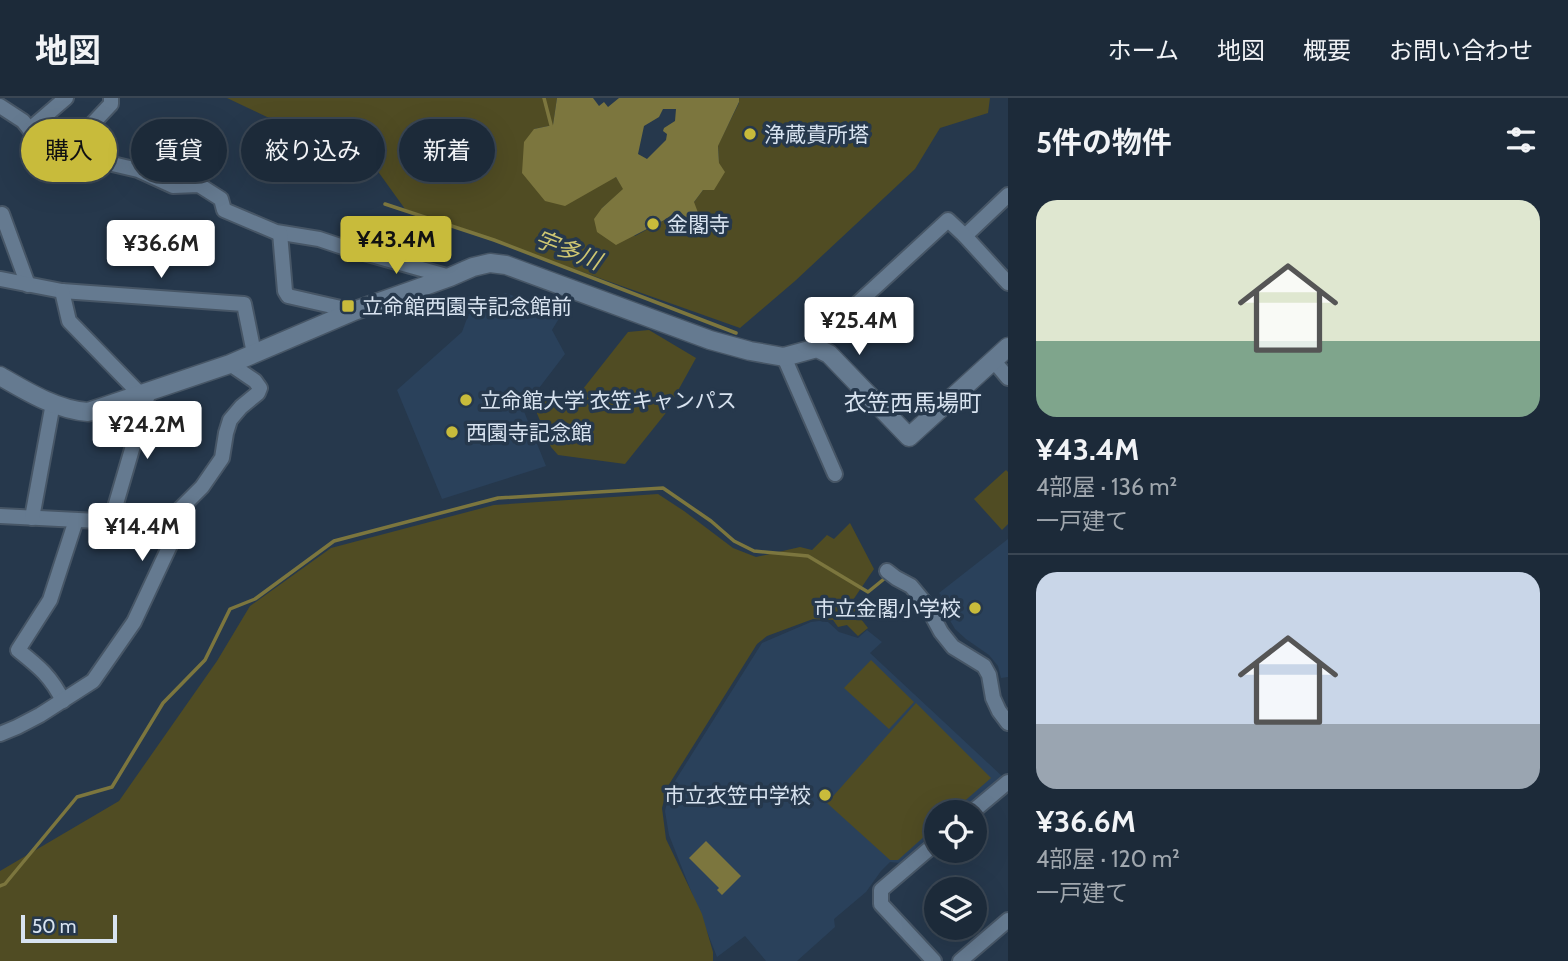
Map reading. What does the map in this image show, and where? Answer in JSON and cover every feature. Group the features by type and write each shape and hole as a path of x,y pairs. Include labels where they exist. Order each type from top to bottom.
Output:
{"street":[{"path":"42,119 66,98"},
{"path":"97,119 111,104 111,98"},
{"path":"0,106 21,120"},
{"path":"117,165 138,170 173,186 199,184 221,200 225,210 280,233 319,239 450,277"},
{"path":"965,236 1008,195"},
{"path":"2,214 28,285"},
{"path":"817,348 821,337 948,220 1008,283"},
{"path":"280,233 285,291 288,296 355,311"},
{"path":"0,376 53,403 88,412 230,363 355,311 473,267 491,263 506,265 710,340 750,351 784,357 817,348 829,354 909,437 1008,347"},
{"path":"1,279 62,291 244,303 254,353"},
{"path":"62,291 69,321 144,392"},
{"path":"784,357 835,474"},
{"path":"993,360 1008,378"},
{"path":"0,734 17,727 93,681 134,622 172,541 176,513 202,487 222,458 230,419 260,388 255,381 230,363"},
{"path":"111,522 144,392"},
{"path":"32,518 53,403"},
{"path":"0,516 176,524"},
{"path":"62,701 55,685 18,650 50,600 76,520"},
{"path":"887,571 911,586 926,604 941,632 953,647 984,666 989,674 993,698 1008,723"},
{"path":"986,800 1008,782"},
{"path":"924,853 881,890 881,904 933,961"},
{"path":"960,961 1008,920"}],"shaded area":[{"name":"金閣寺","path":"227,98 557,98 553,125 534,129 545,201 616,177 624,189 602,208 635,236 674,215 693,224 694,202 719,163 718,145 739,98 990,98 988,113 940,128 915,169 795,281 740,328 405,209 385,181 385,119 267,117"},
{"path":"557,98 593,98 599,106 604,102 608,107 619,98 739,98 718,146 719,163 725,172 714,190 703,190 694,202 700,218 693,224 674,215 616,245 597,232 594,219 623,189 616,177 565,206 545,201 522,173 524,142 534,129 553,125","holes":["663,109 676,109 675,121 663,131 667,134 666,140 647,159 638,154 644,126 659,117"]},
{"name":"立命館大学 衣笠キャンパス","path":"559,292 572,297 552,330 565,354 523,409 546,466 442,499 397,390 462,332 469,313 494,307 505,293 553,309"},
{"path":"649,330 696,358 665,414 625,464 558,455 551,447 536,411 547,397 568,408 628,332"},
{"path":"1006,470 1008,524 1002,530 974,499"},
{"path":"658,494 733,548 756,557 800,547 812,550 827,535 834,539 850,523 874,569 853,600 857,614 868,628 858,636 847,625 838,627 833,620 813,619 767,636 757,644 668,786 662,808 666,839 702,914 713,961 0,961 0,871 119,801 217,661 250,606 331,548 494,505"},
{"name":"市立金閣小学校","path":"1008,539 1008,677 1001,678 998,666 989,655 955,629 938,600 941,595 939,593"},
{"name":"市立衣笠中学校","path":"811,622 828,622 839,632 858,638 867,630 882,642 870,653 1003,777 975,800 924,800 924,842 899,863 890,862 866,892 834,919 835,927 797,961 766,961 745,936 717,957 669,835 665,811 670,789 762,643"},
{"path":"871,660 914,702 889,729 844,688"},
{"path":"916,703 991,778 966,800 924,800 924,837 898,860 890,860 827,803"},
{"path":"706,841 741,876 722,895 717,890 719,888 689,858"}],"waterway":[{"path":"544,98 551,125"},
{"name":"宇多川","path":"385,204 494,240 736,333"},
{"path":"0,886 5,884 77,797 112,787 163,703 205,660 230,609 255,599 334,541 498,498 663,488 711,521 734,541 754,551 808,556 868,592 884,579"}],"place":[{"name":"浄蔵貴所塔","path":"750,134"},
{"name":"金閣寺","path":"653,224"},
{"name":"立命館西園寺記念館前","path":"348,306"},
{"name":"立命館大学 衣笠キャンパス","path":"466,400"},
{"name":"西園寺記念館","path":"452,432"},
{"name":"市立金閣小学校","path":"975,608"},
{"name":"市立衣笠中学校","path":"825,795"}],"district":[{"name":"衣笠西馬場町","path":"913,403"}]}
